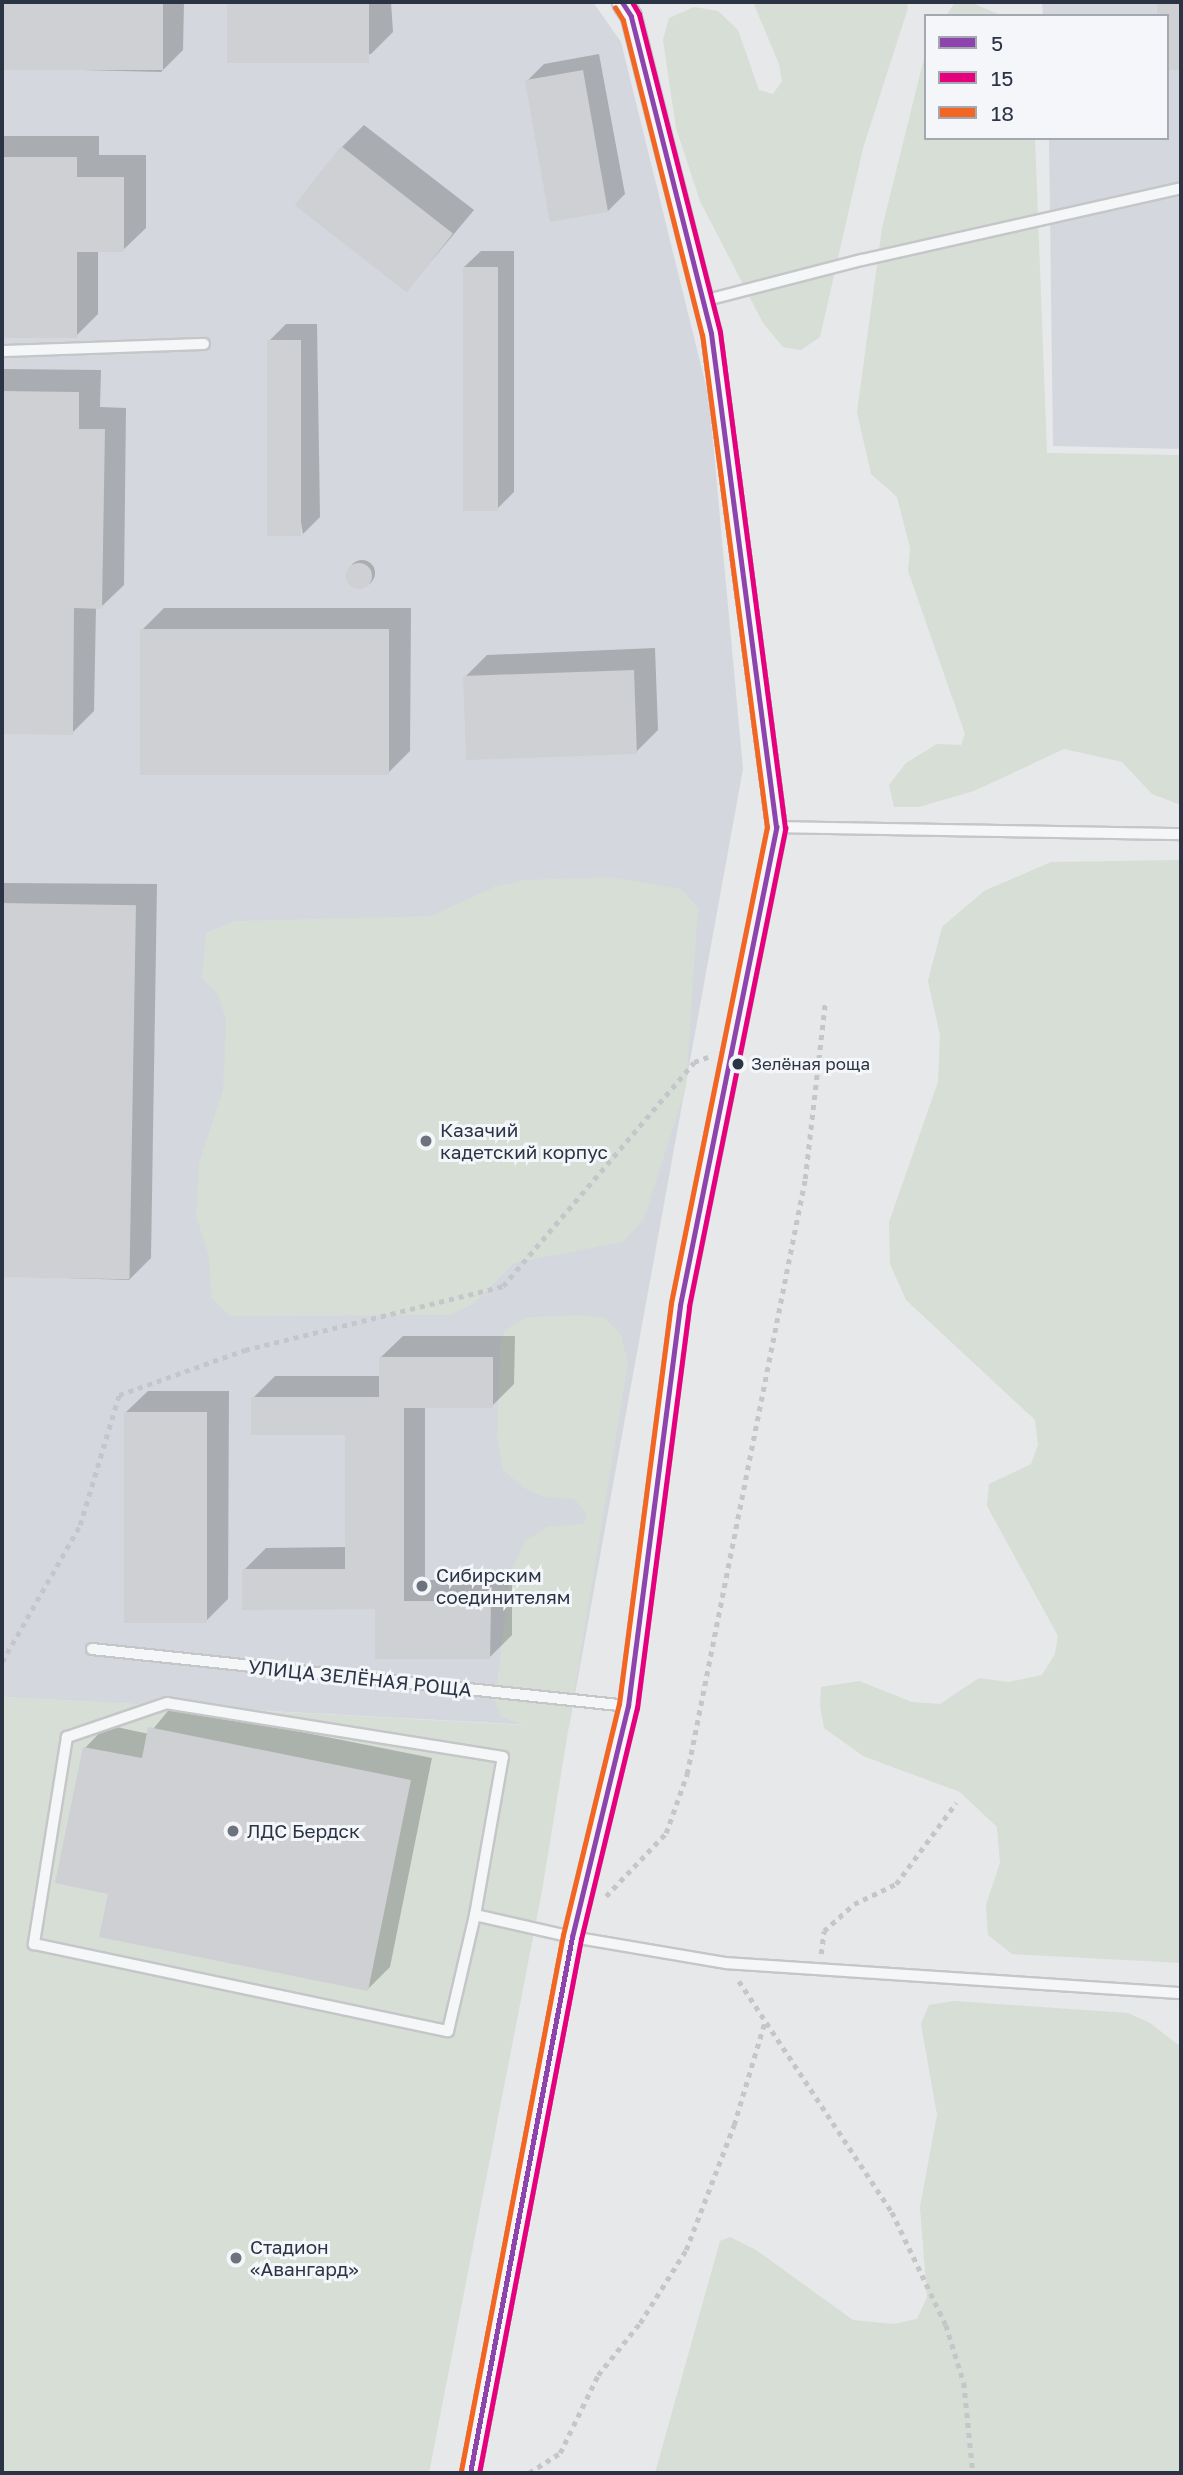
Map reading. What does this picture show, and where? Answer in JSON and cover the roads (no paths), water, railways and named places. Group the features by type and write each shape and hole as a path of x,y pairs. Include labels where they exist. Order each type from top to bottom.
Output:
{"street":[{"path":"470,2473 572,1937 628,1706 680,1305 776,827 703,301 631,16 622,2"}],"lane":[{"path":"703,301 862,260 1181,188"},
{"path":"2,351 204,344"},
{"path":"776,827 1181,834"},
{"name":"УЛИЦА ЗЕЛЁНАЯ РОЩА","path":"92,1649 628,1706"},
{"path":"167,1703 503,1757 475,1914 448,2031 34,1944 67,1737 167,1703"},
{"path":"475,1914 572,1937 726,1963 1181,1993"}],"place":[{"name":"Зелёная роща","path":"738,1064"},
{"name":"Казачий кадетский корпус","path":"426,1141"},
{"name":"Сибирским соединителям","path":"422,1586"},
{"name":"ЛДС Бердск","path":"233,1831"},
{"name":"Стадион «Авангард»","path":"236,2258"}]}
